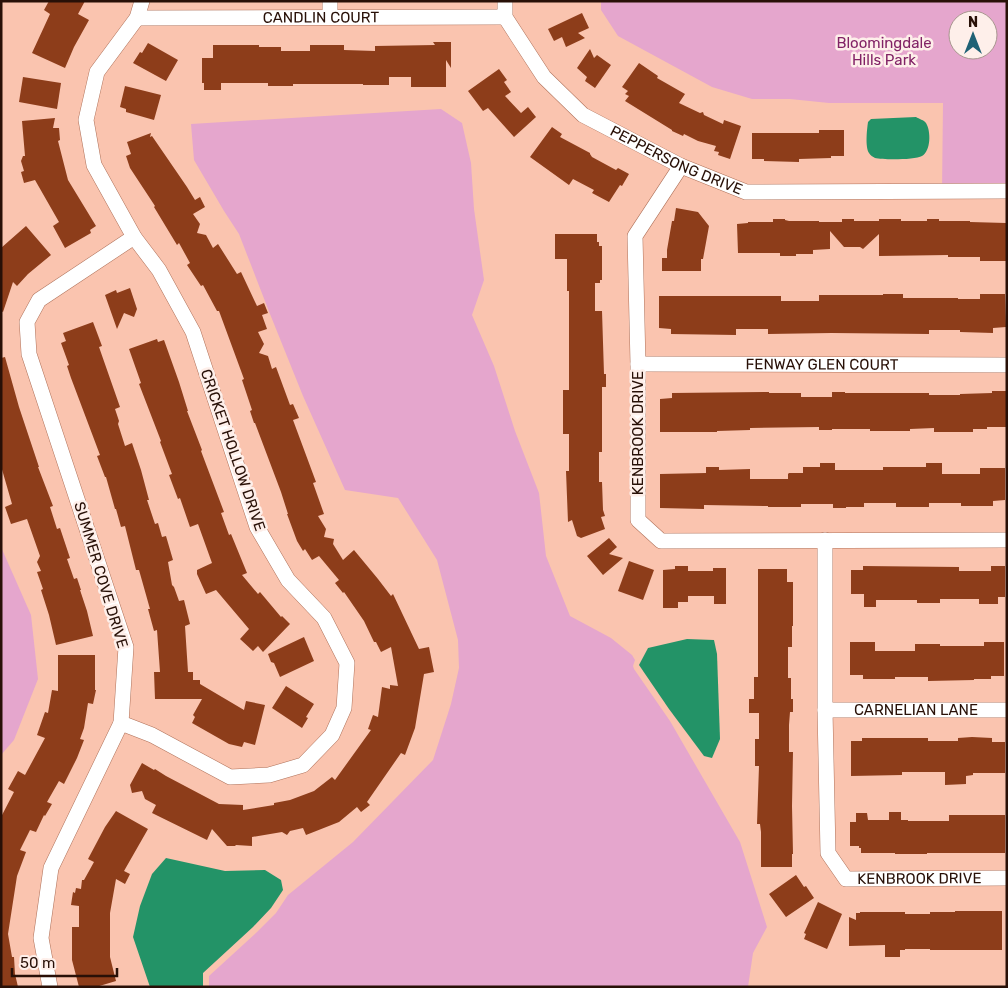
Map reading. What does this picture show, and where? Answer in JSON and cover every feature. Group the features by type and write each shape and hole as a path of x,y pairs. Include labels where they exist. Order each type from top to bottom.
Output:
{"street":[{"name":"CRICKET HOLLOW DRIVE","path":"121,723 152,735 230,777 269,775 303,765 332,735 344,708 347,664 324,618 288,580 257,527 192,332 159,270 134,237 94,165 86,120 97,72 137,18 142,1"},
{"path":"330,1 330,18"},
{"path":"505,17 506,1"},
{"name":"CANDLIN COURT","path":"137,18 505,17"},
{"name":"PEPPERSONG DRIVE","path":"505,17 544,77 583,115 681,166 746,192 1007,191"},
{"name":"KENBROOK DRIVE","path":"681,166 635,236 638,364 638,520 661,541 1007,540"},
{"name":"SUMMER COVE DRIVE","path":"50,987 41,938 52,868 121,723 126,647 29,354 28,322 39,300 134,237"},
{"name":"FENWAY GLEN COURT","path":"638,364 1007,365"},
{"name":"KENBROOK DRIVE","path":"824,540 828,854 846,879 1007,878"},
{"name":"CARNELIAN LANE","path":"825,710 1007,710"}],"green space":[{"name":"Bloomingdale Hills Park","path":"601,1 1007,1 1007,191 942,192 943,103 829,103 790,99 752,99 712,87 618,36 601,10"},
{"path":"441,109 462,123 471,163 474,209 484,280 472,315 494,366 515,431 539,493 546,556 570,616 611,638 632,655 635,660 634,669 670,721 740,842 767,927 753,953 748,987 209,987 209,976 276,913 288,895 353,842 433,760 451,704 459,668 458,640 437,560 398,498 345,490 303,396 239,234 194,160 191,124"},
{"path":"1,547 31,615 38,679 14,740 1,755"}],"shaded area":[{"path":"916,117 925,122 929,131 929,145 922,156 906,159 885,159 875,158 869,154 867,133 868,122 871,119"},
{"path":"687,639 714,640 717,654 720,739 712,758 704,756 639,665 648,648"},
{"path":"166,858 225,871 265,870 281,880 283,890 271,908 203,973 203,987 150,987 133,937 140,906 152,874"}],"building":[{"path":"49,1 85,1 78,14 89,20 65,68 32,53 50,14 44,10"},
{"path":"582,13 589,28 578,33 585,38 566,47 562,37 554,41 548,29"},
{"path":"433,42 451,42 451,68 446,60 446,87 411,87 411,77 389,77 389,85 293,84 293,86 268,86 268,83 221,83 221,90 204,90 204,83 202,83 202,58 213,58 213,45 259,45 259,47 281,47 281,51 310,51 310,45 344,45 344,50 375,51 375,46 435,45"},
{"path":"148,43 178,60 166,81 133,63"},
{"path":"590,49 594,58 597,55 611,65 595,88 585,81 587,77 577,68"},
{"path":"639,63 658,76 657,78 685,94 679,103 700,113 703,112 704,115 723,124 724,120 741,126 730,159 718,155 719,152 714,151 716,146 672,131 625,101 629,96 625,94 628,91 622,87"},
{"path":"499,69 507,80 504,82 511,92 505,96 521,113 528,107 536,117 514,137 488,108 483,111 468,91"},
{"path":"23,77 61,83 57,109 19,102"},
{"path":"125,86 161,95 154,120 126,112 126,109 120,107"},
{"path":"55,118 53,128 59,128 60,140 58,141 68,180 96,226 90,230 91,233 65,248 53,226 59,222 35,180 24,183 21,172 24,171 21,161 23,156 25,156 22,121"},
{"path":"552,127 562,134 560,137 590,153 592,157 616,170 618,168 629,174 609,202 592,193 594,190 573,179 569,185 530,157"},
{"path":"819,130 844,130 844,156 799,159 799,162 752,159 752,133 819,133"},
{"path":"151,133 150,137 152,136 195,200 200,197 205,207 193,214 200,224 197,233 206,235 213,248 218,244 237,274 241,272 257,306 264,303 268,313 262,315 267,329 258,332 264,344 259,353 268,356 272,369 276,367 290,405 293,404 299,418 293,420 316,482 313,483 324,514 318,516 326,529 324,537 334,539 333,544 343,560 354,550 391,596 393,594 419,649 429,647 434,672 424,674 415,728 405,755 401,753 367,802 370,805 361,812 357,807 339,822 306,835 303,828 290,831 287,835 282,832 252,837 252,846 227,846 212,829 207,840 152,813 156,805 145,799 142,791 132,793 130,785 142,763 219,804 243,805 243,810 274,805 274,803 290,800 314,791 332,777 335,780 371,730 368,729 373,715 378,717 382,687 390,689 390,685 398,686 391,647 381,652 364,621 344,592 335,583 339,580 319,556 312,560 297,541 281,492 254,423 250,411 252,410 242,380 244,379 219,311 217,311 203,285 201,286 187,265 190,263 179,243 177,245 155,206 130,168 126,156 131,154 127,142"},
{"path":"676,208 698,212 709,226 703,259 701,259 701,271 662,271 662,258 667,258 672,221 674,221"},
{"path":"773,219 842,222 842,219 854,219 854,221 901,219 901,221 927,221 927,219 939,219 939,221 1006,223 1006,261 980,261 980,257 948,257 948,255 879,256 879,234 863,249 860,247 844,247 830,231 830,249 813,250 813,254 780,256 780,253 738,253 737,224 773,222"},
{"path":"26,226 51,255 17,286 13,282 3,312 1,311 1,248"},
{"path":"555,234 597,234 597,242 599,242 599,246 602,246 602,280 600,280 600,283 595,283 595,311 602,311 604,374 606,374 606,387 602,387 602,452 599,452 599,482 602,482 605,516 601,517 605,529 581,538 577,536 572,520 568,522 566,471 569,471 569,434 563,434 563,390 569,390 569,291 567,291 567,259 555,259"},
{"path":"130,288 137,309 134,317 124,313 117,329 105,295 116,290 117,293"},
{"path":"903,294 903,298 980,299 980,294 1005,294 1006,327 993,328 993,333 929,330 929,334 768,334 768,329 736,329 736,335 671,334 671,329 659,328 659,296 781,296 781,301 819,301 819,295"},
{"path":"93,322 102,346 99,347 120,407 115,409 125,446 132,443 155,524 158,523 162,537 166,536 173,560 168,562 172,585 179,601 184,600 190,624 185,626 188,672 193,672 193,680 200,680 200,684 244,710 246,701 265,705 255,745 244,742 242,747 229,744 192,723 195,717 193,715 202,699 155,699 154,672 160,672 157,630 154,631 148,609 150,609 139,570 136,570 125,526 121,527 106,477 97,456 100,455 71,378 67,366 69,365 61,343 66,341 63,333"},
{"path":"157,339 158,342 164,340 187,411 224,512 221,513 247,573 242,575 258,594 260,592 281,617 290,624 263,652 258,646 253,651 240,639 249,629 216,590 206,594 197,574 197,570 212,563 198,524 190,527 180,498 178,499 169,475 172,474 139,384 141,383 129,349"},
{"path":"5,357 38,467 53,506 50,507 57,529 60,528 70,558 67,559 74,579 77,578 81,590 93,636 56,645 41,590 43,589 37,572 41,571 37,562 40,556 27,519 11,524 5,507 12,504 1,466 1,358"},
{"path":"992,391 1006,391 1006,427 973,429 973,432 934,432 934,428 910,429 910,431 870,431 870,429 819,430 819,427 750,428 750,430 717,432 660,432 660,399 672,398 672,393 769,392 801,393 801,397 832,397 832,392 960,395 992,393"},
{"path":"820,463 835,463 835,470 883,470 883,467 926,467 926,463 942,463 942,474 980,474 980,468 1005,468 1005,500 993,501 993,506 929,503 929,507 896,507 896,503 864,503 864,507 846,508 833,508 833,504 801,504 801,507 704,505 704,509 660,508 660,474 706,473 706,467 719,467 719,470 750,469 750,479 788,479 789,473 803,473 803,467 820,467"},
{"path":"609,538 617,547 609,554 623,558 603,575 587,556"},
{"path":"629,561 654,570 643,600 618,591"},
{"path":"675,566 688,566 688,571 713,571 713,568 726,568 726,604 714,604 714,596 688,596 688,602 678,602 678,608 663,608 663,570 675,569"},
{"path":"863,566 959,567 959,571 991,571 991,566 1005,566 1005,597 998,597 998,604 979,604 979,599 940,599 940,603 917,603 917,600 876,600 876,607 864,607 864,594 851,594 851,570 863,570"},
{"path":"758,569 787,569 787,582 793,582 792,647 788,647 788,678 791,678 791,699 793,699 793,712 790,712 789,725 789,752 793,752 792,867 761,867 761,832 760,824 757,824 759,766 755,766 755,739 759,739 759,713 749,713 749,699 754,699 754,677 758,677"},
{"path":"304,637 314,661 280,677 268,654"},
{"path":"850,642 875,642 875,651 915,651 915,644 984,646 984,642 1004,642 1004,676 991,676 991,679 928,681 928,677 863,679 863,675 850,675"},
{"path":"58,655 95,655 96,690 93,704 88,703 84,728 80,739 84,740 77,758 64,784 59,781 47,802 52,804 36,832 30,830 20,850 26,852 17,876 8,934 12,957 14,957 18,987 1,987 1,817 14,792 8,789 18,771 25,775 45,738 37,735 45,712 48,713 52,690 58,691"},
{"path":"286,686 314,704 302,728 272,708"},
{"path":"862,738 928,738 928,741 958,741 958,738 992,738 992,742 1005,742 1005,773 973,773 973,775 966,776 966,784 945,785 945,772 902,772 902,775 851,776 851,741 862,741"},
{"path":"116,811 148,829 124,871 130,874 125,884 116,879 110,913 110,957 116,981 96,987 79,987 72,960 72,927 79,927 79,906 71,905 73,892 75,893 76,888 81,889 82,880 84,880 94,862 88,859"},
{"path":"889,812 901,812 901,820 908,821 949,821 949,815 1005,815 1005,853 861,853 859,846 850,846 850,822 856,822 856,813 867,813 868,820 889,820"},
{"path":"796,875 814,898 786,917 769,894"},
{"path":"818,902 842,914 827,949 804,939 806,934 804,933"},
{"path":"1002,911 1002,950 905,949 900,950 900,957 885,957 885,945 849,946 849,917 856,920 856,913 905,912 905,914 930,914 930,912"}]}
